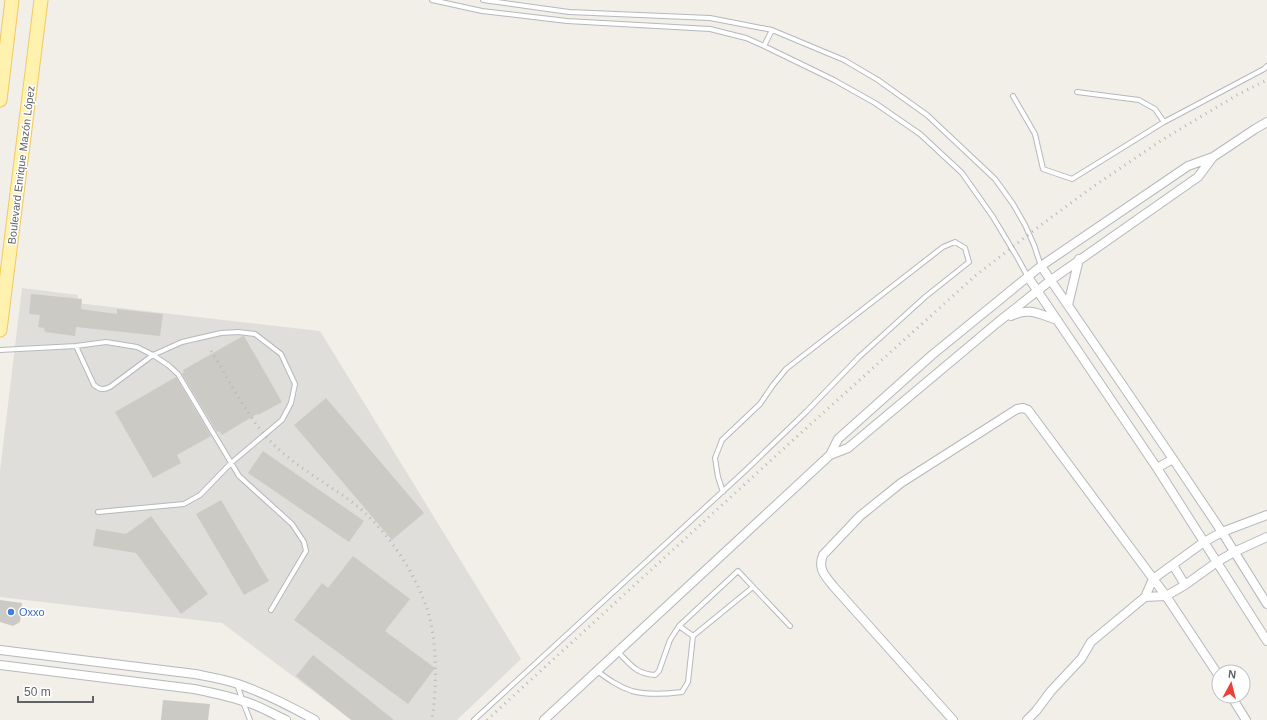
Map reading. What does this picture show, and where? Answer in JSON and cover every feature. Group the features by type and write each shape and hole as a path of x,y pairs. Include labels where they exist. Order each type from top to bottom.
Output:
{"main road":[{"path":"0,100 12,0"},
{"name":"Boulevard Enrique Mazón López","path":"0,330 41,0"}],"street":[{"path":"544,720 830,455 838,439 932,355 1041,266 1188,166 1213,157 1267,122"},
{"path":"830,455 848,448 997,323 1051,280 1198,177 1213,157"},
{"path":"1068,305 1079,260"},
{"path":"1041,266 1222,532 1267,604"},
{"path":"1028,277 1157,468 1267,641"},
{"path":"997,323 1019,312 1035,312 1057,320"},
{"path":"953,720 839,593 821,570 821,560 823,555 860,516 901,483 1017,409 1023,408 1028,410 1166,596 1211,664"},
{"path":"1157,468 1173,459"},
{"path":"1027,720 1051,691 1081,659 1091,642 1145,596 1153,579 1204,542 1222,532 1267,515"},
{"path":"1145,596 1166,596 1234,552 1267,537"},
{"path":"1172,564 1185,585"},
{"path":"0,650 195,674 237,684 254,690 315,720"},
{"path":"0,665 194,689 252,704 286,720"},
{"path":"1236,704 1246,720"}],"lane":[{"path":"432,0 482,11 567,21 710,29 746,38 764,46 875,102 920,134 962,173 993,217 1028,277"},
{"path":"483,0 569,12 710,18 772,30 844,60 878,80 927,115 995,179 1013,204 1025,225 1041,266"},
{"path":"764,46 772,30"},
{"path":"1013,96 1036,134 1043,169 1072,178 1164,122 1246,79 1267,66"},
{"path":"1077,92 1139,100 1155,109 1164,122"},
{"path":"474,720 723,492 806,412 859,357 925,297 969,262 965,248 955,242 944,247 786,369 760,404 722,440 715,458 718,477 723,492"},
{"path":"76,346 94,386 100,389 105,389 110,387 153,355 182,342 221,333 238,332 255,334 281,354 294,384 291,403 282,420 231,463 200,495 184,504 98,512"},
{"path":"0,350 76,346 106,342 137,347 153,355 178,374 238,476 292,524 304,542 306,551 271,610"},
{"path":"618,652 636,669 646,674 655,675 659,672 670,640 679,626 738,572 790,626"},
{"path":"597,671 617,684 633,691 649,693 682,692 688,682 693,636 753,587"},
{"path":"679,626 693,636"},
{"path":"237,684 250,720"}],"shaded area":[{"path":"22,288 78,295 77,303 320,331 521,659 457,720 352,720 222,623 0,597 0,471"}],"building":[{"path":"31,294 82,299 81,309 117,314 117,309 163,314 160,336 76,327 75,336 45,332 44,328 38,327 40,315 29,314"},
{"path":"243,336 282,402 258,415 257,414 222,435 219,431 217,432 182,374 184,372 183,370"},
{"path":"176,377 211,436 177,455 181,463 153,478 115,412"},
{"path":"326,398 424,513 392,540 294,425"},
{"path":"263,451 364,521 349,542 248,473"},
{"path":"221,500 269,581 244,595 196,514"},
{"path":"151,516 208,594 181,614 136,553 93,546 96,529 126,534"},
{"path":"353,556 410,599 385,631 435,668 408,704 294,620 322,583 328,588"},
{"name":"Oxxo","path":"0,600 22,603 20,622 13,626 0,622"},
{"path":"313,655 394,720 351,720 296,676"},
{"path":"163,700 210,704 208,720 161,720"}],"railway":[{"path":"487,720 975,276 1094,186 1162,140 1237,95 1267,80"},
{"path":"211,351 247,411 273,444 294,462 363,511 391,542 407,566 420,590 432,630 435,661 435,692 432,720"}],"place":[{"name":"Oxxo","path":"11,612"}]}
